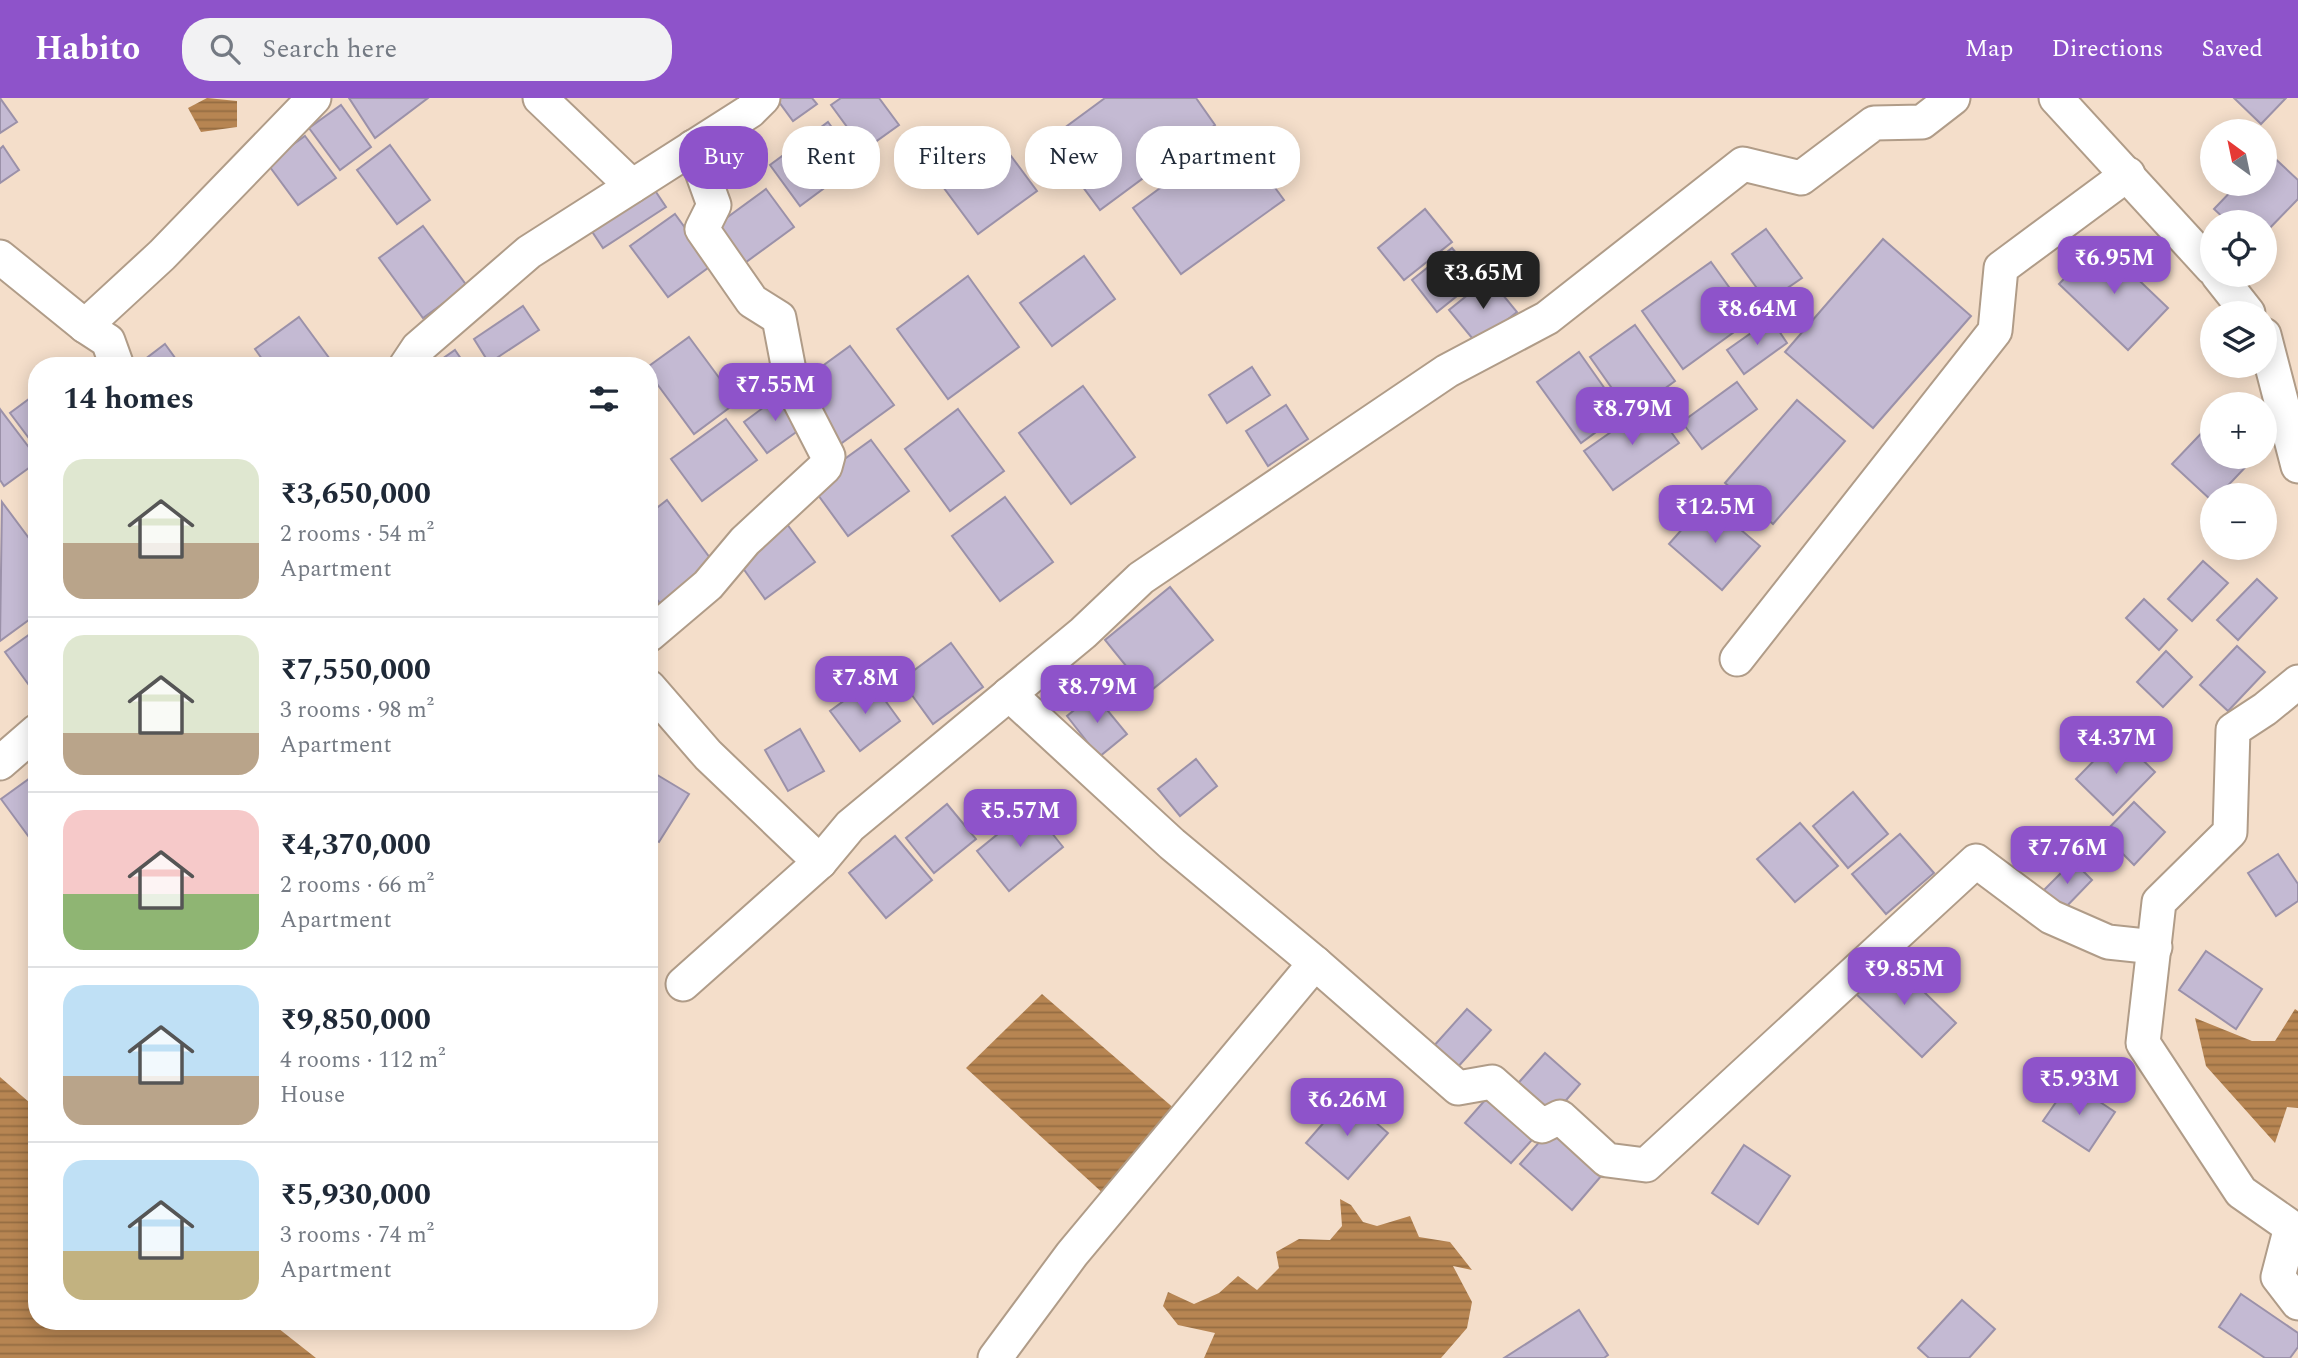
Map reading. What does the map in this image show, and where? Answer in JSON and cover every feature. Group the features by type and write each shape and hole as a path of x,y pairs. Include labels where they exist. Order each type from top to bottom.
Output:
{"street":[{"path":"85,326 162,255 314,98"},
{"path":"540,98 632,186"},
{"path":"726,126 750,111 763,98"},
{"path":"682,984 820,862 850,826 1083,633 1141,578 1447,371 1547,318 1742,164 1801,178 1874,123 1922,122 1953,98"},
{"path":"2056,98 2129,174 2200,254"},
{"path":"412,357 418,348 529,252 679,156"},
{"path":"1737,659 1995,331 2001,268 2129,174"},
{"path":"658,627 708,585 745,541 825,467 828,456 792,386 779,318 752,301 702,229 714,205 708,189"},
{"path":"0,257 85,326 108,341 114,357"},
{"path":"2227,287 2239,301"},
{"path":"2275,378 2298,466"},
{"path":"2298,682 2265,709 2233,730 2230,832 2159,902 2143,1043 2241,1192 2291,1227 2278,1277 2298,1303"},
{"path":"1009,694 1172,844 1315,963 1458,1088 1492,1082 1542,1126 1560,1117 1607,1160 1646,1165 1976,861 2051,917 2108,942 2155,947"},
{"path":"658,697 708,755 820,862"},
{"path":"0,762 28,739"},
{"path":"995,1358 1072,1254 1315,963"}],"shaded area":[{"path":"207,98 237,101 237,127 201,132 188,108"},
{"path":"1042,994 1184,1117 1106,1196 966,1068"},
{"path":"2295,1009 2298,1011 2298,1108 2287,1107 2275,1143 2206,1066 2195,1018 2252,1041 2275,1041"},
{"path":"0,1077 28,1101 28,1330 280,1330 316,1358 0,1358"},
{"path":"1340,1199 1351,1205 1363,1222 1377,1226 1410,1216 1419,1237 1450,1242 1472,1270 1453,1266 1472,1302 1467,1328 1441,1358 1204,1358 1215,1333 1178,1325 1163,1306 1168,1292 1194,1304 1219,1293 1238,1276 1257,1290 1279,1268 1276,1252 1299,1239 1330,1240 1342,1226"}],"building":[{"path":"0,98 17,122 0,133"},
{"path":"349,98 428,98 375,138"},
{"path":"776,98 812,98 817,104 793,121"},
{"path":"841,98 879,98 899,125 880,139 880,126 846,126 831,105"},
{"path":"1105,98 1196,98 1215,125 1136,126 1136,183 1100,210 1084,189 1122,189 1122,126 1067,126"},
{"path":"2234,98 2286,98 2266,119 2256,119"},
{"path":"341,105 371,147 340,170 309,128"},
{"path":"305,136 336,178 298,205 267,163"},
{"path":"390,145 430,200 397,224 357,170"},
{"path":"3,146 19,170 0,183 0,149"},
{"path":"782,156 782,181 770,165"},
{"path":"1011,156 1025,175 1025,189 1037,191 978,234 945,189 1011,189"},
{"path":"2277,160 2298,180 2298,199 2277,221 2277,210 2214,209 2226,196 2277,196"},
{"path":"650,183 666,207 603,248 587,224"},
{"path":"766,189 794,227 738,268 710,230"},
{"path":"788,189 823,189 800,206"},
{"path":"1159,189 1276,189 1284,200 1181,274 1133,208"},
{"path":"1425,209 1452,242 1404,280 1378,248"},
{"path":"675,214 712,265 668,297 630,246"},
{"path":"423,226 467,286 423,318 379,258"},
{"path":"1766,229 1802,278 1767,302 1732,254"},
{"path":"1883,239 1971,316 1873,428 1785,352"},
{"path":"2099,242 2168,308 2128,350 2059,284"},
{"path":"1452,248 1478,279 1437,312 1412,280"},
{"path":"1084,256 1115,299 1052,346 1020,303"},
{"path":"1711,262 1752,319 1683,369 1642,311"},
{"path":"968,276 1019,347 948,399 897,329"},
{"path":"1489,278 1517,312 1477,344 1449,310"},
{"path":"523,306 539,330 498,357 485,357 474,339"},
{"path":"299,317 328,357 261,357 255,349"},
{"path":"1771,319 1787,343 1744,374 1727,350"},
{"path":"1635,325 1675,381 1630,414 1590,357"},
{"path":"689,337 737,402 694,434 658,385 658,359"},
{"path":"165,344 174,357 148,357"},
{"path":"850,346 894,405 839,445 795,386"},
{"path":"455,350 460,357 445,357"},
{"path":"1579,352 1622,413 1581,443 1537,382"},
{"path":"1252,367 1270,395 1227,423 1209,395"},
{"path":"1737,382 1757,409 1702,449 1682,422"},
{"path":"1083,386 1135,457 1071,504 1019,433"},
{"path":"783,393 806,425 767,453 744,422"},
{"path":"28,400 28,437 10,413"},
{"path":"1797,400 1845,441 1773,524 1725,483"},
{"path":"1651,404 1679,443 1613,490 1584,451"},
{"path":"1286,405 1308,439 1268,466 1246,431"},
{"path":"0,409 28,446 28,469 4,486 0,480"},
{"path":"958,409 1004,471 950,511 905,449"},
{"path":"726,419 757,460 702,501 671,459"},
{"path":"2200,435 2200,469 2244,469 2230,483 2200,483 2200,490 2172,464"},
{"path":"871,440 909,491 848,536 810,484"},
{"path":"1005,497 1053,562 1000,601 952,536"},
{"path":"667,500 716,566 662,606 658,601 658,507"},
{"path":"1707,501 1760,546 1722,590 1669,544"},
{"path":"2,502 28,537 28,621 0,641"},
{"path":"784,520 815,562 765,599 735,557"},
{"path":"2203,561 2228,583 2192,621 2168,599"},
{"path":"2257,579 2277,598 2238,640 2217,620"},
{"path":"1170,587 1213,640 1148,693 1105,640"},
{"path":"2144,599 2177,630 2159,650 2126,618"},
{"path":"28,635 28,684 5,652"},
{"path":"951,643 983,687 933,724 901,680"},
{"path":"2237,646 2265,672 2228,711 2200,685"},
{"path":"2166,651 2192,677 2163,707 2137,682"},
{"path":"871,681 900,721 860,751 830,711"},
{"path":"1094,694 1127,734 1099,757 1067,716"},
{"path":"800,729 824,771 788,791 765,750"},
{"path":"2118,736 2155,772 2113,815 2076,779"},
{"path":"1196,759 1217,786 1180,816 1158,789"},
{"path":"658,775 689,794 658,841"},
{"path":"28,780 28,836 1,799"},
{"path":"1853,792 1888,834 1848,868 1813,826"},
{"path":"2134,802 2165,832 2134,865 2103,834"},
{"path":"947,804 976,839 934,873 906,838"},
{"path":"1031,807 1063,847 1009,891 977,851"},
{"path":"1800,823 1838,866 1795,902 1757,859"},
{"path":"1900,834 1934,873 1886,914 1852,874"},
{"path":"895,836 932,880 886,918 849,873"},
{"path":"2278,854 2298,884 2298,901 2276,916 2248,873"},
{"path":"2073,861 2092,880 2062,911 2042,892"},
{"path":"2206,951 2262,989 2236,1029 2179,990"},
{"path":"1887,956 1956,1023 1922,1057 1853,991"},
{"path":"1467,1009 1491,1030 1456,1069 1432,1048"},
{"path":"1545,1053 1580,1084 1549,1120 1513,1089"},
{"path":"2070,1082 2115,1112 2089,1151 2043,1121"},
{"path":"1493,1091 1540,1131 1511,1163 1465,1123"},
{"path":"1346,1097 1388,1133 1348,1179 1306,1143"},
{"path":"1556,1123 1608,1168 1572,1210 1520,1164"},
{"path":"1744,1145 1790,1176 1758,1224 1712,1193"},
{"path":"2241,1294 2298,1333 2298,1347 2290,1358 2265,1358 2219,1327"},
{"path":"1962,1300 1995,1329 1969,1358 1929,1358 1918,1348"},
{"path":"1579,1310 1608,1355 1604,1358 1504,1358"}]}
